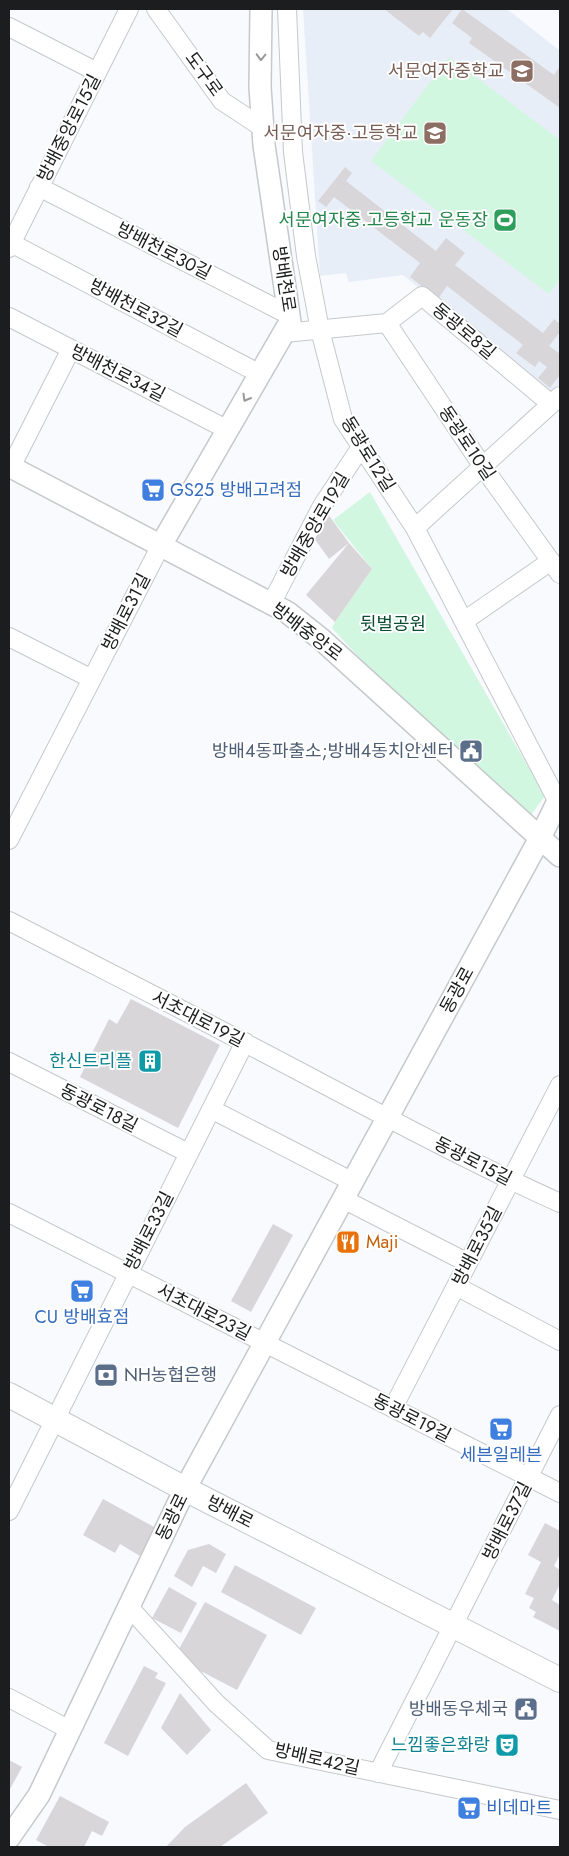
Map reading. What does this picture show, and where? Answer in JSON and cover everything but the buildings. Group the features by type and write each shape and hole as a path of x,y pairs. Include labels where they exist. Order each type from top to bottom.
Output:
{"main road":[{"name":"방배로","path":"9,1395 185,1489 560,1680"}],"street":[{"name":"방배중앙로15길","path":"10,245 129,9"},
{"name":"도구로","path":"156,9 222,101 263,128"},
{"name":"방배천로","path":"161,545 260,374 286,324 263,128 260,87 261,9"},
{"name":"동광로12길","path":"287,9 293,152 306,256 320,330 343,419 415,528 559,800"},
{"path":"9,27 97,72"},
{"name":"방배천로30길","path":"39,187 286,324"},
{"name":"방배천로32길","path":"10,245 260,374"},
{"name":"동광로8길","path":"387,323 422,296 557,402 482,466 415,528"},
{"name":"방배천로34길","path":"9,317 228,430"},
{"path":"286,324 320,330 387,323"},
{"name":"동광로10길","path":"387,323 482,466 556,566 464,621"},
{"name":"방배중앙로","path":"71,349 10,467 287,612 321,639 560,856"},
{"name":"방배중앙로19길","path":"271,604 322,506 362,447"},
{"name":"방배로31길","path":"9,840 161,545"},
{"path":"9,637 92,680"},
{"name":"동광로","path":"9,1838 39,1795 185,1489 559,800"},
{"name":"서초대로19길","path":"9,921 245,1042 387,1118"},
{"name":"방배로33길","path":"9,1511 245,1042"},
{"name":"동광로18길","path":"9,1062 188,1153"},
{"name":"방배로35길","path":"393,1408 560,1085"},
{"path":"211,1109 468,1263"},
{"name":"동광로15길","path":"387,1118 511,1181 560,1203"},
{"name":"서초대로23길","path":"9,1213 265,1343"},
{"path":"456,1286 560,1341"},
{"name":"동광로19길","path":"265,1343 560,1493"},
{"name":"방배로37길","path":"453,1626 560,1415"},
{"name":"방배로42길","path":"129,1606 216,1703 268,1750 560,1810"},
{"path":"378,1773 453,1626"},
{"path":"9,1698 70,1730"}],"shaded area":[{"name":"서문여자중·고등학교","path":"303,9 507,9 560,51 560,384 550,393 403,275 349,282 346,273 320,276"}],"green space":[{"name":"서문여자중.고등학교 운동장","path":"449,57 560,140 560,279 549,294 371,161"},
{"name":"뒷벌공원","path":"370,492 545,796 524,824 444,749 332,628 372,569 333,520"}],"place":[{"name":"서문여자중학교","path":"522,71"},
{"name":"서문여자중·고등학교","path":"435,133"},
{"name":"서문여자중.고등학교 운동장","path":"505,220"},
{"name":"GS25 방배고려점","path":"153,490"},
{"name":"방배4동파출소;방배4동치안센터","path":"471,751"},
{"name":"한신트리플","path":"150,1061"},
{"name":"Maji","path":"348,1242"},
{"name":"CU 방배효점","path":"82,1291"},
{"name":"NH농협은행","path":"106,1375"},
{"name":"세븐일레븐","path":"501,1429"},
{"name":"방배동우체국","path":"526,1709"},
{"name":"느낌좋은화랑","path":"507,1745"},
{"name":"비데마트","path":"469,1808"}]}
